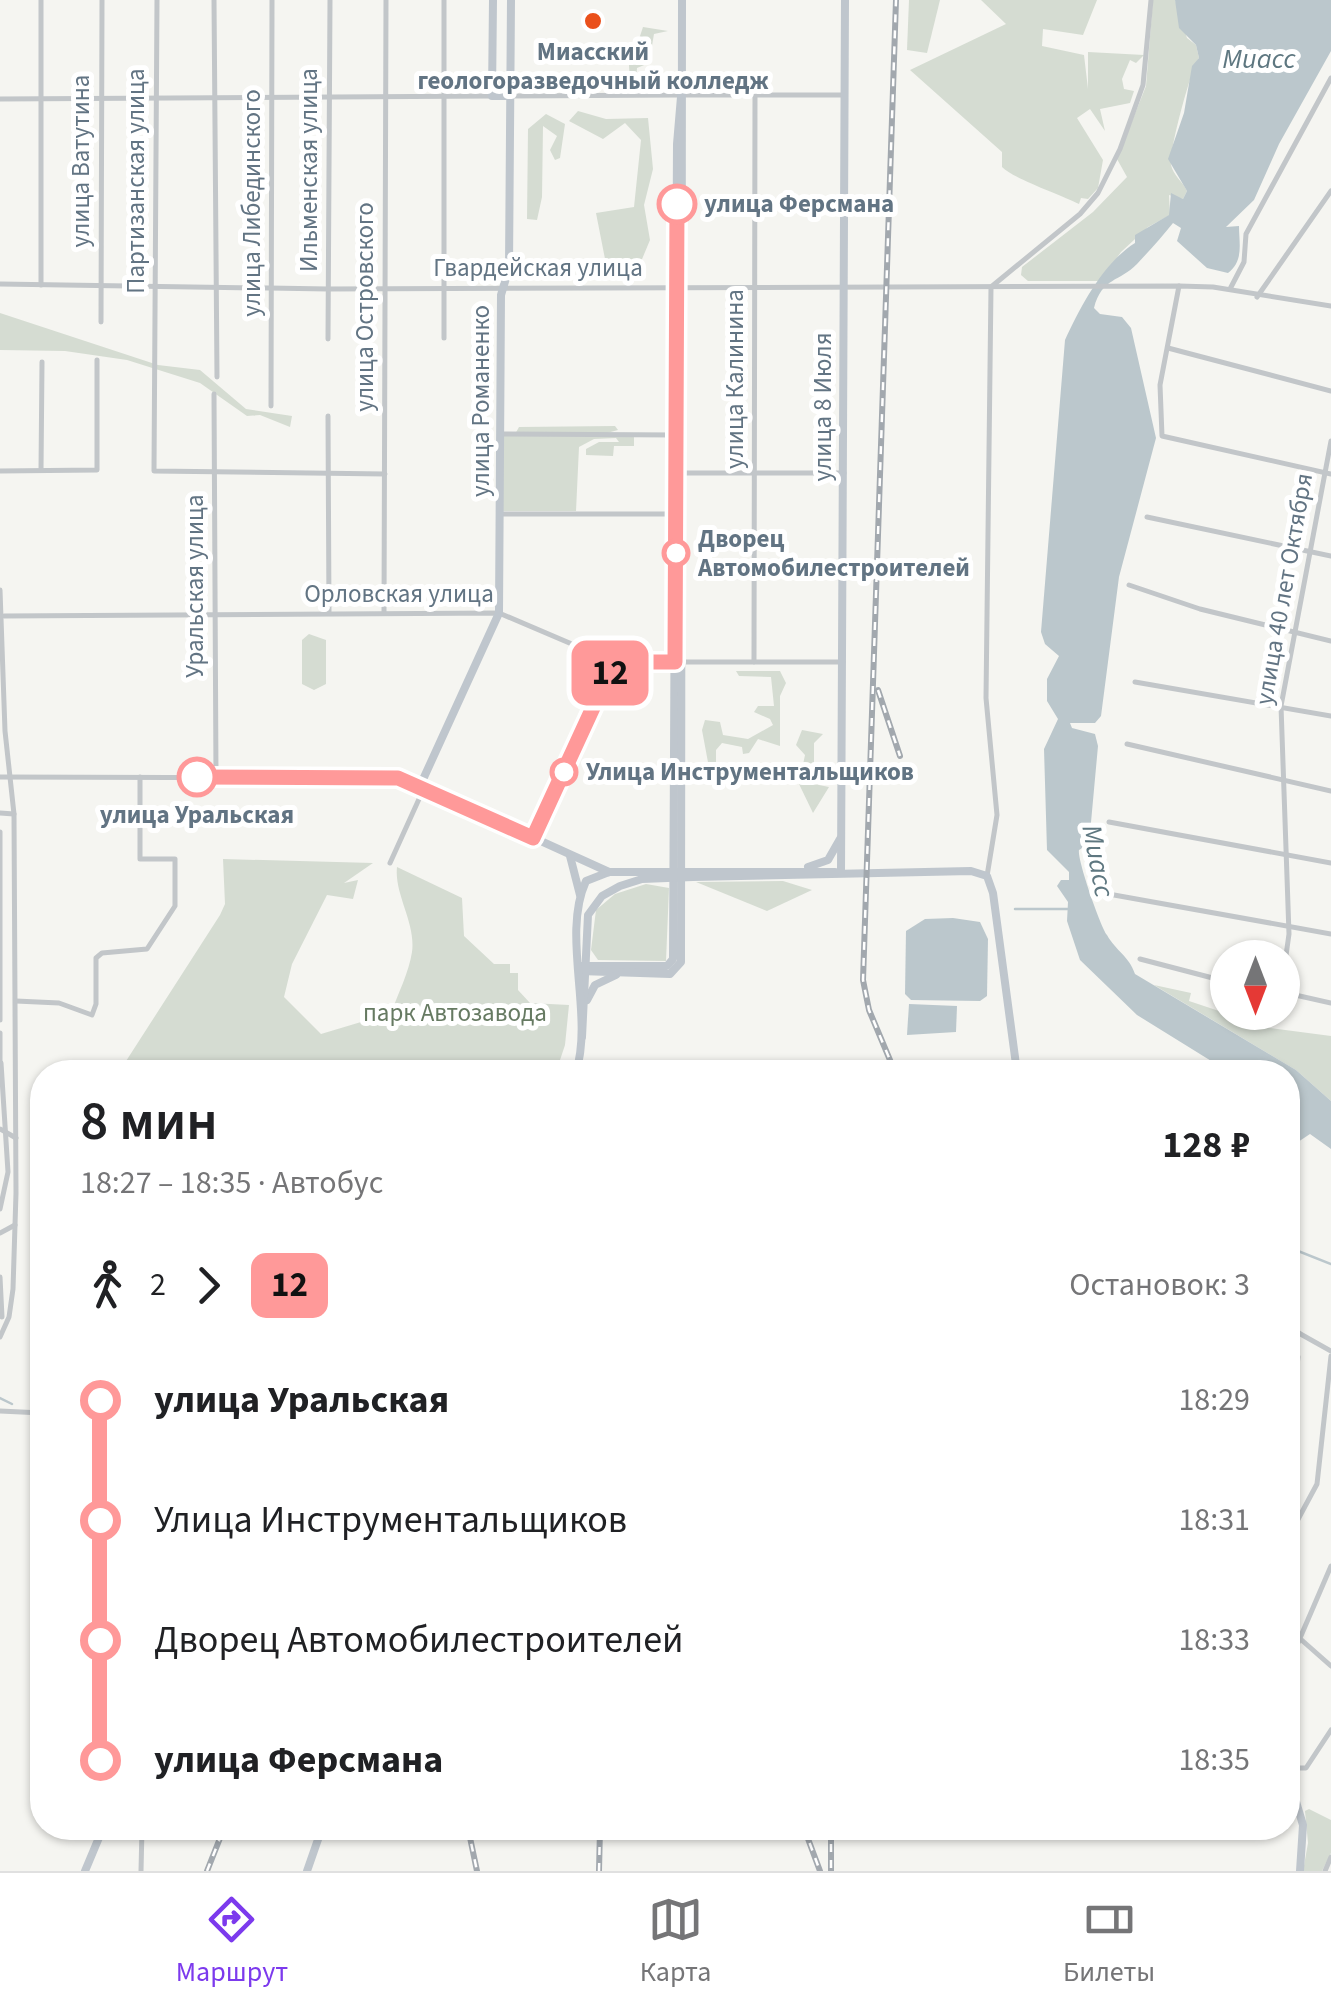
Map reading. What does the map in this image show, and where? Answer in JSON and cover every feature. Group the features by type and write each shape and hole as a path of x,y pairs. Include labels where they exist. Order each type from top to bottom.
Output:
{"main road":[{"path":"493,0 492,96 510,96"},
{"name":"улица Романенко","path":"422,787 499,613 503,288 509,268 510,0"},
{"path":"583,968 674,966 681,962 678,874 682,0"},
{"name":"улица 8 Июля","path":"842,873 845,0"},
{"path":"680,435 684,473 680,514"},
{"path":"422,787 610,872"},
{"path":"801,870 828,860 842,834"},
{"path":"569,854 580,894 585,1007 578,1060"},
{"path":"582,1037 588,914 596,902 629,882 678,874 693,877 972,871 986,876 1000,936 1016,1060"},
{"path":"580,894 595,875 610,872 842,873"},
{"path":"583,968 621,974 670,974 674,966"},
{"path":"585,1007 595,985 621,974"},
{"path":"1300,1815 1300,1871"},
{"path":"85,1871 99,1840"},
{"path":"307,1871 318,1840"}],"street":[{"path":"41,0 41,285"},
{"name":"улица Ватутина","path":"101,322 102,0"},
{"name":"Партизанская улица","path":"157,0 154,471 214,471"},
{"path":"214,0 217,377"},
{"name":"улица Либединского","path":"271,406 272,0"},
{"name":"Ильменская улица","path":"328,339 330,0"},
{"name":"улица Островского","path":"384,613 386,0"},
{"path":"444,0 444,338"},
{"path":"986,876 997,815 986,700 991,287 1080,214 1098,193 1120,149 1143,86 1150,0"},
{"path":"1230,290 1244,262 1246,234 1331,78"},
{"path":"510,96 682,92 844,95"},
{"name":"улица Калинина","path":"754,662 755,95"},
{"path":"0,99 492,96"},
{"path":"1256,297 1331,191"},
{"name":"Гвардейская улица","path":"0,284 328,289 1179,286 1331,306"},
{"path":"1179,286 1160,384 1162,436 1328,473"},
{"path":"1168,348 1331,391"},
{"path":"0,470 97,470 97,360"},
{"path":"41,470 42,362"},
{"name":"Уральская улица","path":"214,394 216,778"},
{"path":"328,416 328,613"},
{"path":"500,434 680,435"},
{"name":"улица 40 лет Октября","path":"1287,940 1281,706 1331,441"},
{"path":"214,471 385,474"},
{"path":"684,473 844,473"},
{"path":"500,514 680,514"},
{"path":"1147,517 1331,556"},
{"path":"1129,584 1331,641"},
{"path":"0,590 4,616 2,704 14,814 16,1001 16,1138 0,1208"},
{"name":"Орловская улица","path":"4,616 499,613 614,662 842,662"},
{"path":"533,838 614,662"},
{"path":"1135,682 1331,716"},
{"path":"1127,744 1331,791"},
{"path":"0,777 398,778 422,787"},
{"path":"16,1001 60,1003 92,1015 96,1004 96,958 102,953 147,949 176,906 174,859 140,859 140,777"},
{"name":"улица Романенко","path":"390,863 422,787"},
{"path":"0,814 14,814"},
{"path":"1110,822 1331,863"},
{"path":"0,832 0,1020"},
{"path":"972,871 990,860"},
{"path":"1114,896 1331,934"},
{"path":"1140,959 1210,977"},
{"path":"1300,995 1329,1005"},
{"path":"0,1032 2,1130 12,1159 15,1225 9,1317 0,1338"},
{"path":"2,1130 16,1138"},
{"path":"0,1232 15,1225"},
{"path":"0,1277 3,1317"},
{"path":"1300,1333 1331,1353 1317,1484 1300,1516"},
{"path":"0,1411 30,1413"},
{"path":"1331,1566 1300,1641 1331,1666"},
{"path":"1300,1768 1306,1768 1331,1730"},
{"path":"141,1871 142,1840"},
{"path":"1324,1871 1331,1857"}],"green space":[{"path":"909,0 940,0 927,53 907,50"},
{"path":"981,0 1097,0 1083,35 1043,29 1042,46 1084,55 1088,89 1088,52 1144,55 1136,63 1130,60 1122,79 1124,89 1134,91 1130,103 1100,109 1105,131 1090,109 1077,118 1103,160 1098,188 1088,199 1081,198 1079,204 1008,172 1002,167 1002,152 910,70 1006,24"},
{"path":"1153,0 1175,0 1187,38 1196,45 1199,58 1171,157 1172,169 1187,191 1183,199 1169,195 1170,215 1148,227 1121,252 1100,281 1028,281 1021,275 1022,267 1093,212 1127,177 1117,159 1146,86"},
{"path":"643,27 668,31 654,34 649,63 637,68 636,82 630,83 629,65 601,57 598,45 638,42"},
{"path":"578,111 606,119 648,118 653,169 644,205 650,240 640,264 611,269 606,264 596,213 634,207 641,140 625,123 603,139 569,121"},
{"path":"546,114 565,124 560,158 555,160 550,150 557,136 543,126 542,197 537,220 527,219 528,129"},
{"path":"0,313 158,365 200,370 246,409 292,416 290,427 260,415 247,416 200,383 127,360 65,351 0,350"},
{"path":"615,426 618,430 603,434 634,436 634,446 614,446 613,456 586,455 586,449 599,442 619,442 616,438 594,439 579,447 576,511 502,511 502,436 514,436 519,427"},
{"path":"309,634 326,640 326,684 314,690 302,684 302,640"},
{"path":"736,671 780,671 786,683 780,696 780,746 758,739 749,753 743,754 742,747 722,743 716,750 716,768 710,773 702,730 705,720 720,722 723,735 748,739 773,725 770,719 754,712 758,706 774,706 771,677 739,676"},
{"path":"802,730 823,734 814,743 814,784 829,787 813,813 799,784 805,755 796,745"},
{"name":"парк Автозавода","path":"223,859 373,863 344,883 358,880 353,899 327,895 292,964 284,997 321,1034 391,1013 412,952 397,867 462,898 464,936 494,964 510,964 510,973 518,973 518,990 530,1003 569,1005 560,1060 127,1060 225,904"},
{"path":"783,881 812,890 767,911 696,882"},
{"path":"646,884 669,888 666,961 598,960 591,950 596,910 615,894"},
{"path":"1154,985 1191,993 1189,1001 1210,1008 1210,1019"},
{"path":"1229,1030 1285,1030 1331,1036 1331,1101 1300,1074 1300,1060 1279,1060"},
{"path":"1309,1809 1331,1820 1331,1853 1322,1871 1303,1871 1308,1843 1305,1811"}],"water":[{"name":"Миасс","path":"1175,0 1331,0 1331,51 1279,144 1254,200 1226,227 1239,226 1240,251 1233,268 1228,273 1207,268 1177,241 1181,228 1173,223 1131,270 1107,285 1094,308 1100,314 1122,317 1131,328 1156,438 1119,577 1101,716 1095,723 1070,723 1072,728 1095,734 1098,746 1089,844 1079,850 1079,856 1104,929 1135,974 1210,1019 1210,1030 1229,1030 1279,1060 1210,1060 1137,1015 1080,960 1067,921 1068,902 1057,886 1061,880 1069,880 1069,872 1047,850 1044,749 1058,719 1047,701 1047,679 1059,656 1045,644 1041,632 1065,340 1103,274 1135,243 1135,235 1169,215 1171,193 1183,199 1187,191 1168,159 1184,113 1192,66 1199,58 1196,45 1179,28"},
{"path":"925,919 980,922 988,939 987,996 980,1001 911,1000 905,994 906,931"},
{"path":"909,1004 957,1006 956,1032 907,1035"},
{"name":"Миасс","path":"1300,1074 1331,1101 1331,1149 1310,1134 1300,1141"}],"waterway":[{"path":"1015,909 1068,909"},
{"path":"1300,1252 1331,1264"},
{"path":"0,1398 12,1404"}],"railway":[{"path":"890,1060 869,1010 863,980 896,0"},
{"path":"878,690 900,756"},
{"path":"207,1871 219,1840"},
{"path":"471,1840 477,1871"},
{"path":"599,1871 600,1840"},
{"path":"808,1840 820,1871"},
{"path":"831,1840 831,1871"}],"bus line":[{"name":"12","path":"197,777 398,778 533,838 614,662 675,662 677,204"}],"place":[{"name":"Миасский геологоразведочный колледж","path":"593,21"},
{"name":"улица Ферсмана","path":"677,204"},
{"name":"Дворец Автомобилестроителей","path":"676,553"},
{"name":"Улица Инструментальщиков","path":"564,772"},
{"name":"улица Уральская","path":"197,777"}]}
